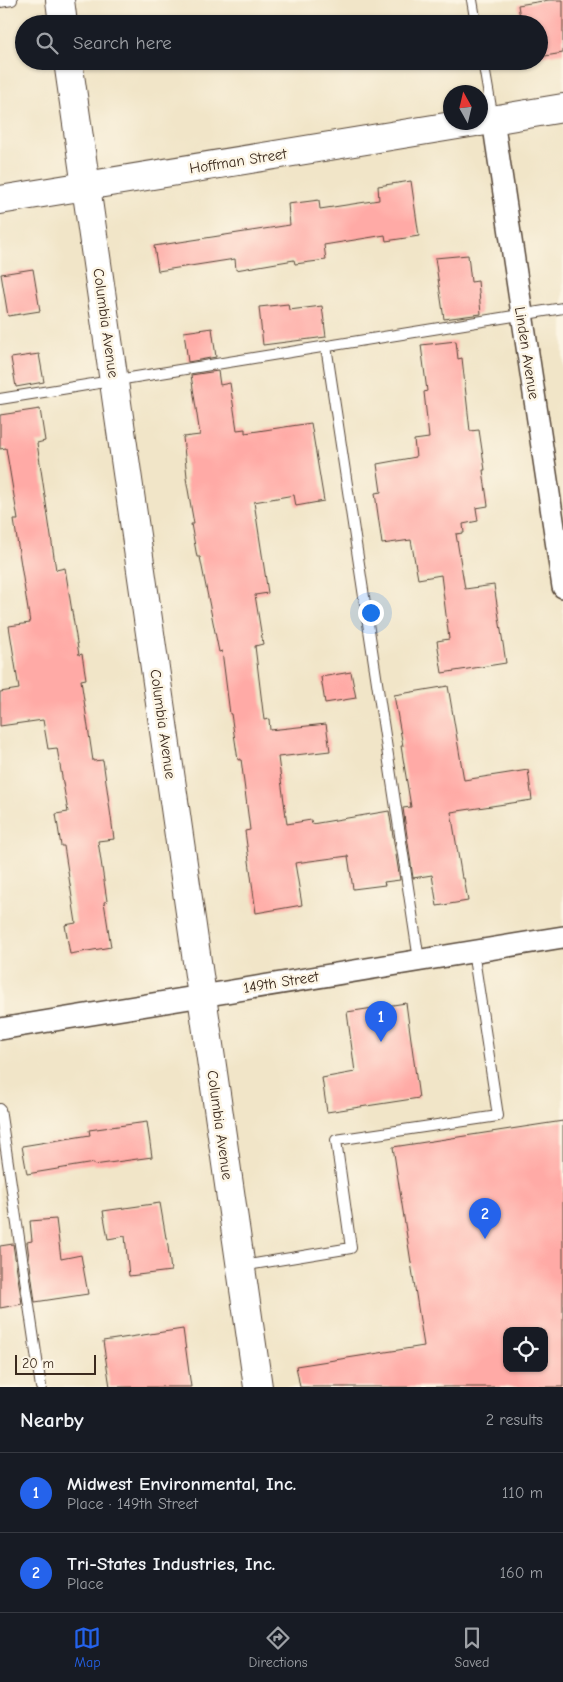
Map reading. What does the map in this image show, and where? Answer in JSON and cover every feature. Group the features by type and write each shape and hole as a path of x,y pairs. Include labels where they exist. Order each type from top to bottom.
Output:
{"street":[{"path":"60,0 62,15"},
{"name":"Columbia Avenue","path":"69,70 258,1387"},
{"name":"Hoffman Street","path":"488,120 563,108"},
{"name":"Hoffman Street","path":"0,200 443,128"},
{"name":"Linden Avenue","path":"485,130 521,315 563,587"},
{"name":"149th Street","path":"0,1028 563,937"}],"lane":[{"path":"0,2 12,0"},
{"path":"472,0 474,15"},
{"path":"483,70 483,85"},
{"path":"0,399 563,308"},
{"path":"326,346 419,960"},
{"path":"241,1266 351,1248 336,1140 498,1116 473,951"},
{"path":"0,1109 41,1387"}],"building":[{"path":"549,0 563,0 563,53 548,56 548,15 520,15 518,5"},
{"path":"411,181 419,236 386,241 385,235 324,245 326,260 295,264 294,260 236,270 235,259 158,271 154,246 290,225 288,204 319,200 320,209 379,200 378,186"},
{"path":"468,255 471,282 478,281 481,314 444,319 435,258"},
{"path":"33,269 40,311 8,316 1,274"},
{"path":"288,304 289,310 322,306 326,337 263,345 259,307"},
{"path":"212,328 216,357 188,362 184,332"},
{"path":"456,341 458,359 462,358 470,431 479,430 488,506 476,508 478,521 463,524 464,533 456,534 465,589 494,585 506,663 442,673 437,641 449,639 441,575 418,579 411,540 382,544 375,493 381,492 377,464 416,457 414,440 429,438 424,392 427,391 421,345"},
{"path":"39,354 44,382 16,387 11,358"},
{"path":"218,371 220,385 230,383 237,430 245,429 245,433 311,423 324,501 296,506 294,495 254,502 268,593 255,595 263,644 255,646 264,720 269,719 270,730 326,724 330,751 278,757 287,824 311,820 312,824 389,811 400,880 384,882 385,885 353,889 348,856 295,863 302,905 256,913 245,831 250,830 241,759 238,760 222,651 219,652 200,557 197,557 191,524 194,524 186,478 183,437 200,435 191,375"},
{"path":"40,409 45,441 37,443 56,570 65,568 79,655 82,654 86,679 81,680 93,761 103,760 114,839 98,841 107,901 104,902 111,947 70,954 65,925 76,923 64,846 61,846 56,814 68,812 57,748 48,749 43,720 0,726 0,692 19,689 9,626 30,623 14,520 18,520 6,448 0,449 0,415"},
{"path":"351,672 356,698 325,703 321,677"},
{"path":"448,686 464,780 528,770 532,800 451,812 462,878 464,878 468,901 437,906 432,875 413,878 403,808 411,807 394,695"},
{"path":"406,1003 419,1098 327,1112 322,1078 355,1072 347,1012"},
{"path":"563,1121 563,1387 300,1387 296,1366 424,1346 393,1147"},
{"path":"147,1122 152,1157 94,1165 94,1163 27,1174 22,1146 90,1135 89,1130"},
{"path":"160,1203 171,1271 129,1276 125,1236 108,1239 103,1211"},
{"path":"56,1219 61,1259 81,1255 88,1294 35,1302 27,1242 32,1241 30,1221"},
{"path":"13,1244 22,1304 0,1308 0,1246"},
{"path":"183,1329 191,1387 110,1387 103,1341"}],"place":[{"name":"Midwest Environmental, Inc.","path":"381,1042"},
{"name":"Tri-States Industries, Inc.","path":"485,1239"}]}
